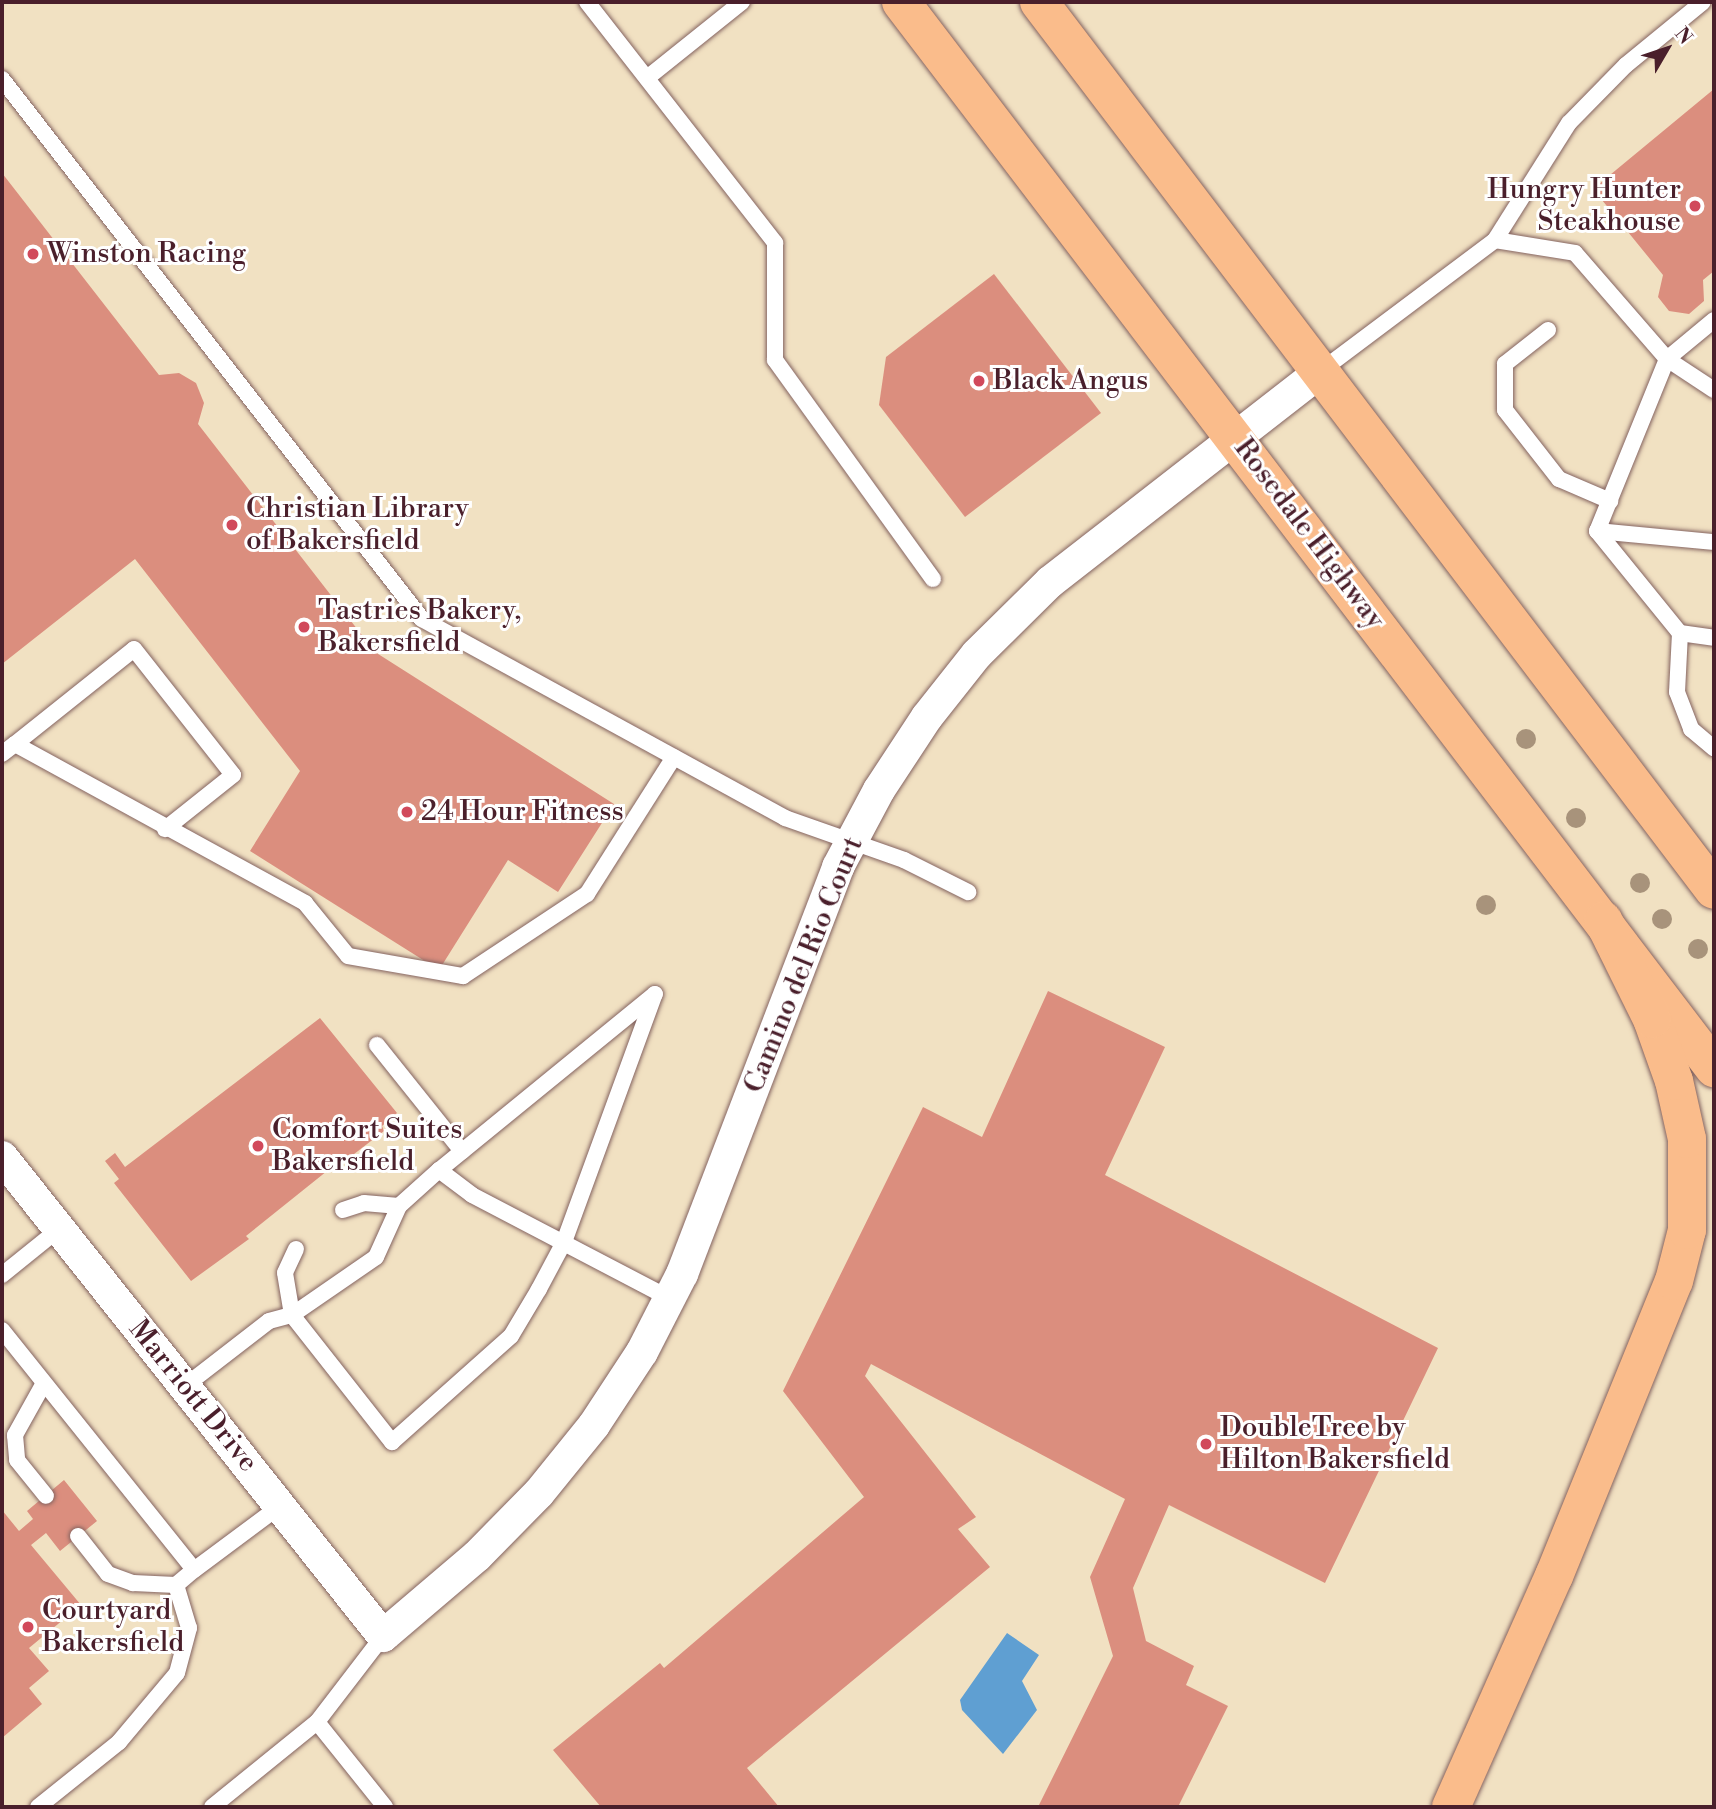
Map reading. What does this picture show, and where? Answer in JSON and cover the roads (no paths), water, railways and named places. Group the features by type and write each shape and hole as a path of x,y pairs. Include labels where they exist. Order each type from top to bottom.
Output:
{"main road":[{"name":"Rosedale Highway","path":"901,2 1714,1068"},
{"path":"1039,2 1322,370 1714,890"},
{"path":"1451,1807 1510,1683 1575,1525 1674,1280 1687,1230 1687,1139 1674,1081 1652,1019 1603,920"}],"street":[{"name":"Camino del Rio Court","path":"383,1636 477,1556 539,1493 594,1425 642,1352 669,1298 851,844 879,790 927,717 978,654 1050,582 1322,370"},
{"name":"Marriott Drive","path":"2,1157 383,1636"}],"lane":[{"path":"587,2 775,243 775,360 933,579"},
{"path":"647,78 742,2"},
{"path":"1322,370 1495,240 1569,123 1626,65 1703,2"},
{"path":"2,79 422,619 786,818 851,844 904,860 968,892"},
{"path":"1495,240 1575,253 1667,359 1714,390"},
{"path":"1597,531 1667,359 1714,320"},
{"path":"1548,330 1505,364 1505,410 1559,479 1610,501"},
{"path":"1597,531 1714,542"},
{"path":"1597,531 1679,633 1677,692 1691,729 1714,748"},
{"path":"1679,633 1714,638"},
{"path":"165,829 233,775 134,649 8,749 305,903 348,956 463,976 587,894 674,757"},
{"path":"185,1386 269,1321 292,1315 376,1257 399,1206 439,1170 655,994 564,1242 511,1336 392,1442 292,1315 285,1273 296,1249"},
{"path":"377,1045 462,1151"},
{"path":"439,1170 472,1195 669,1298"},
{"path":"343,1210 364,1203 399,1206"},
{"path":"2,1275 59,1229"},
{"path":"2,1330 194,1570"},
{"path":"44,1383 15,1435 16,1460 46,1496"},
{"path":"78,1536 108,1574 133,1583 176,1585 280,1506"},
{"path":"38,1807 119,1742 177,1673 189,1628 176,1585"},
{"path":"212,1807 317,1722 383,1636"},
{"path":"317,1722 385,1807"}],"water":[{"path":"1007,1633 1039,1655 1022,1681 1037,1710 1003,1754 962,1710 960,1700"}],"place":[{"name":"Hungry Hunter Steakhouse","path":"1695,206"},
{"name":"Winston Racing","path":"33,254"},
{"name":"Black Angus","path":"979,381"},
{"name":"Christian Library of Bakersfield","path":"232,525"},
{"name":"Tastries Bakery, Bakersfield","path":"304,627"},
{"name":"24 Hour Fitness","path":"407,812"},
{"name":"Comfort Suites Bakersfield","path":"258,1146"},
{"name":"DoubleTree by Hilton Bakersfield","path":"1206,1444"},
{"name":"Courtyard Bakersfield","path":"28,1627"}]}
